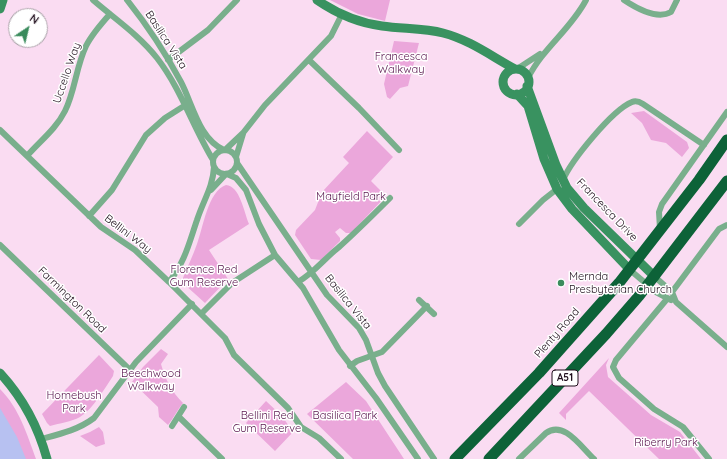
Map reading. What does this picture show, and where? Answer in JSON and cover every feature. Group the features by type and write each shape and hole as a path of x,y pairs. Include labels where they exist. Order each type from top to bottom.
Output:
{"highway":[{"name":"Plenty Road","path":"455,459 540,373 630,270 727,140"},
{"name":"A51","path":"489,459 606,334 651,281 727,181"}],"street":[{"path":"0,9 3,0"},
{"name":"Basilica Vista","path":"93,0 144,42 157,58 169,76 214,164"},
{"name":"Basilica Vista","path":"127,0 168,60 181,82 205,133 211,142 224,150"},
{"path":"168,60 208,30 237,0"},
{"path":"317,0 342,14 357,20 382,26 443,33 471,43 490,55 524,72 528,82"},
{"path":"503,78 508,72 516,69 545,51 567,28 586,0"},
{"path":"624,0 646,11 664,15 671,12 677,0"},
{"name":"Uccello Way","path":"27,156 52,130 61,117 69,99 86,46 93,34 110,14"},
{"path":"169,282 182,264 191,241 196,221 210,190 217,154 224,150 243,133 265,105 331,36 342,14"},
{"path":"490,55 503,78 506,90 517,94 523,91 545,51"},
{"path":"309,60 399,150"},
{"name":"Francesca Drive","path":"528,82 556,166 563,180 576,199 638,260 651,281"},
{"name":"Francesca Drive","path":"517,94 528,106 544,159 557,189 572,209 630,270"},
{"path":"563,180 572,163 597,132 628,104 634,101 646,105 704,145"},
{"path":"89,216 116,184 146,135 165,118 184,106"},
{"path":"660,230 659,212 662,204 727,112"},
{"name":"Bellini Way","path":"0,130 89,216 106,231 135,250 202,313 225,338 234,355 285,405 301,427 319,438 341,459"},
{"path":"210,190 226,174 234,170 243,133"},
{"path":"224,150 231,152 236,160"},
{"name":"Basilica Vista","path":"236,160 327,295 359,328 366,340 385,386 434,459"},
{"path":"556,166 563,166 572,163"},
{"path":"214,164 219,172 236,178 246,190 275,255 308,296 326,330 350,366 376,398 418,459"},
{"path":"519,224 543,200 557,189"},
{"path":"298,282 312,273 355,234 390,198"},
{"path":"672,292 719,229 727,225"},
{"name":"Farmington Road","path":"0,245 130,370"},
{"path":"202,313 232,283 275,255"},
{"path":"630,270 672,292 676,302"},
{"path":"651,281 667,299 676,302 727,347"},
{"path":"667,299 616,360 614,364 614,371 654,409 684,427 709,459"},
{"path":"419,300 434,314"},
{"path":"41,439 71,431 94,418 130,370 192,304"},
{"path":"350,366 357,361 372,357 389,346 426,306"},
{"path":"0,373 22,400 41,439 47,459"},
{"path":"172,426 184,407"},
{"path":"179,417 222,459"},
{"path":"519,459 546,433 550,430 559,428 594,459"}],"green space":[{"path":"330,0 390,0 385,21 358,14"},
{"name":"Francesca Walkway","path":"394,41 419,43 408,86 400,88 390,99 387,97 384,84"},
{"path":"644,111 687,142 689,148 682,157 666,143 651,140 642,123 631,113"},
{"name":"Mayfield Park","path":"367,131 393,157 371,181 386,196 351,233 346,233 340,228 335,232 340,238 340,241 321,260 311,259 295,235 296,230 315,210 322,192 349,163 343,157"},
{"name":"Florence Red Gum Reserve","path":"226,185 231,186 238,195 249,224 209,250 228,279 205,303 184,284 183,278 199,237 210,202 215,194"},
{"name":"Beechwood Walkway","path":"161,349 168,354 161,364 169,385 183,403 168,425 159,417 158,407 132,382 143,367"},
{"name":"Homebush Park","path":"99,355 114,371 113,376 98,398 90,409 77,419 50,426 42,414"},
{"name":"Riberry Park","path":"609,358 606,365 608,377 651,415 680,432 701,459 659,459 589,391 566,414 566,420 559,413"},
{"name":"Basilica Park","path":"346,382 366,401 404,459 353,459 307,414"},
{"path":"0,389 7,396 17,413 26,431 36,459 0,459"},
{"name":"Bellini Red Gum Reserve","path":"266,401 282,416 293,432 275,451 246,423"},
{"path":"99,427 103,432 105,444 96,447 80,436 90,432"}],"water":[{"path":"0,408 17,437 26,459 0,459"}],"place":[{"name":"Mernda Presbyterian Church","path":"561,283"}]}
